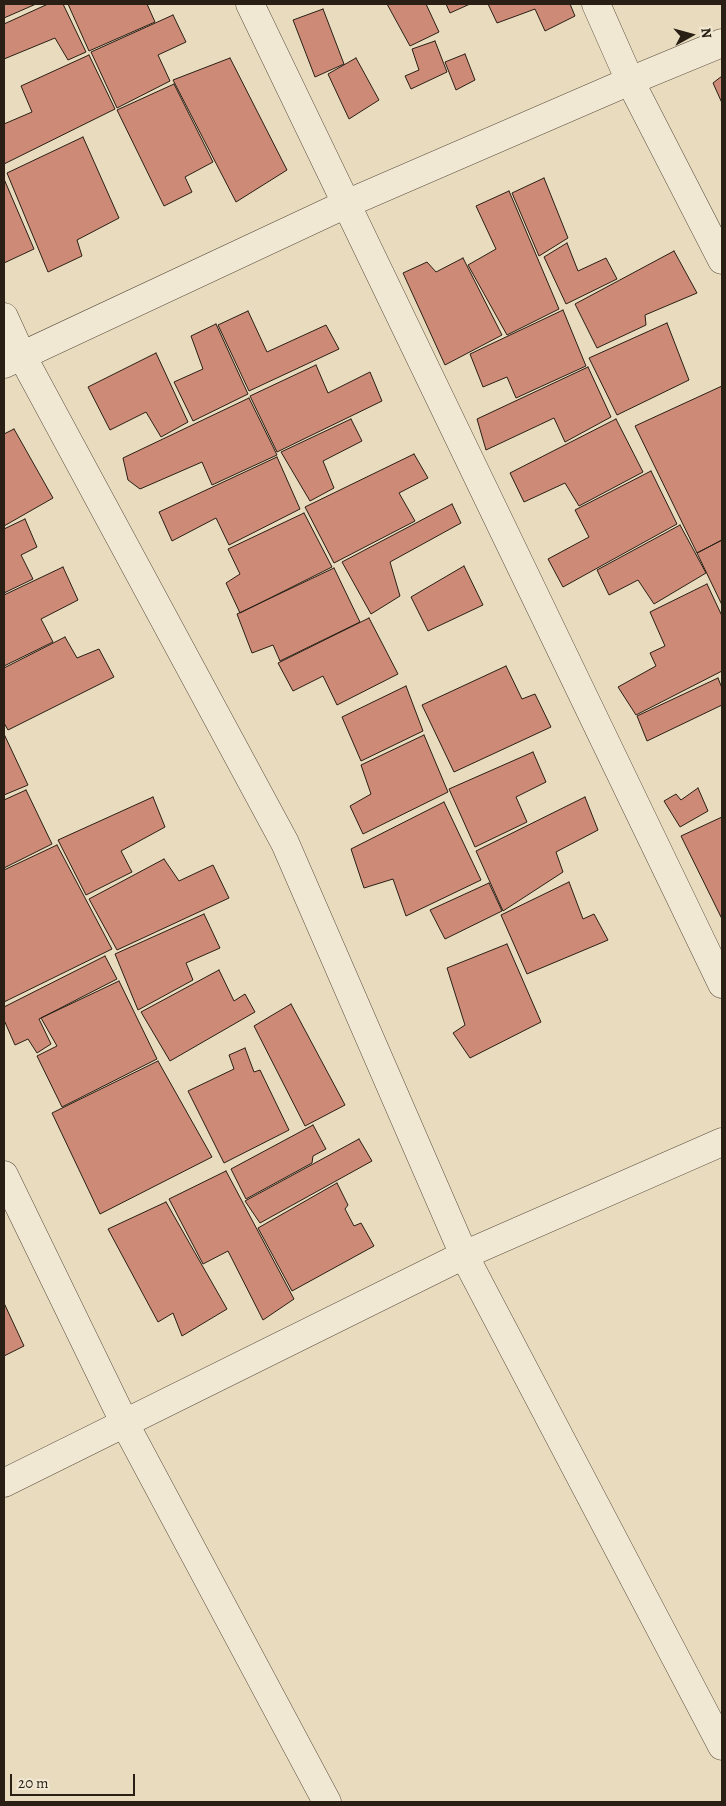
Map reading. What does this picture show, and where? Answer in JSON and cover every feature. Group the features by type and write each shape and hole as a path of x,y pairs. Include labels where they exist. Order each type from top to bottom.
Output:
{"street":[{"path":"250,4 722,984"},
{"path":"596,4 630,81 722,260"},
{"path":"12,359 346,204 722,43"},
{"path":"4,317 12,359 285,843 464,1255 722,1746"},
{"path":"4,1483 464,1255 722,1142"},
{"path":"4,1175 125,1424 327,1802"}],"building":[{"path":"4,4 36,4 4,18"},
{"path":"48,4 63,4 86,52 68,60 55,38 4,59 4,24"},
{"path":"68,4 147,4 155,22 89,51"},
{"path":"387,4 426,4 439,32 410,46"},
{"path":"446,4 470,4 450,13"},
{"path":"488,4 570,4 575,16 545,31 535,9 497,23"},
{"path":"323,9 344,64 315,77 293,20"},
{"path":"173,15 186,42 158,55 170,81 117,108 91,52"},
{"path":"435,41 447,72 411,89 405,76 419,70 412,49"},
{"path":"465,54 475,80 456,90 445,62"},
{"path":"89,55 115,109 4,164 4,124 32,112 21,86"},
{"path":"230,58 287,170 236,202 173,80"},
{"path":"356,58 379,100 349,119 328,74"},
{"path":"722,76 722,103 713,83"},
{"path":"174,84 213,162 185,177 192,192 164,206 117,110"},
{"path":"83,137 119,218 77,240 82,256 48,272 7,173"},
{"path":"544,178 568,238 539,256 512,193"},
{"path":"4,179 34,249 4,263"},
{"path":"509,191 559,309 507,335 468,265 496,249 476,206"},
{"path":"567,243 578,271 606,258 617,279 566,304 544,257"},
{"path":"674,251 697,293 645,315 646,325 597,348 575,304"},
{"path":"463,258 502,335 445,365 403,273 427,262 436,272"},
{"path":"563,310 586,366 516,398 507,377 483,387 470,354"},
{"path":"248,311 267,352 326,325 339,349 249,391 218,325"},
{"path":"667,323 689,380 617,415 589,358"},
{"path":"216,324 248,394 193,421 174,382 203,369 191,336"},
{"path":"156,353 188,422 161,437 146,412 110,430 88,387"},
{"path":"316,365 328,393 370,372 382,401 277,452 250,396"},
{"path":"588,367 611,417 565,442 554,418 486,450 477,419"},
{"path":"722,386 722,540 697,553 635,426"},
{"path":"249,398 277,455 212,485 202,462 140,489 128,480 123,458"},
{"path":"351,419 362,441 323,461 334,488 310,501 281,452"},
{"path":"616,419 643,472 579,506 565,483 524,502 510,473"},
{"path":"14,429 53,498 4,526 4,434"},
{"path":"414,454 428,478 399,493 415,521 334,563 305,507"},
{"path":"277,457 300,509 229,545 216,518 172,541 159,512"},
{"path":"651,471 677,524 563,587 548,559 589,537 575,510"},
{"path":"452,504 461,523 390,562 400,596 371,614 342,562"},
{"path":"304,513 332,567 240,613 226,583 240,574 228,549"},
{"path":"25,519 37,547 21,555 33,579 4,593 4,529"},
{"path":"680,525 706,573 654,604 638,580 609,595 597,570"},
{"path":"722,540 722,605 697,553"},
{"path":"464,566 483,605 428,631 411,597"},
{"path":"63,567 78,600 41,619 53,642 4,666 4,595"},
{"path":"334,568 360,622 280,661 273,645 252,653 237,614"},
{"path":"707,584 722,616 722,671 636,715 618,687 656,666 650,653 665,646 650,612"},
{"path":"369,618 398,674 337,705 323,676 293,691 278,663"},
{"path":"65,637 77,658 99,649 114,677 8,730 4,723 4,668"},
{"path":"506,666 522,699 535,694 551,727 454,772 422,705"},
{"path":"718,678 722,688 722,705 647,741 637,716"},
{"path":"406,686 423,731 361,761 342,717"},
{"path":"4,734 28,785 4,795"},
{"path":"424,735 448,792 363,834 350,806 371,794 361,765"},
{"path":"533,752 546,782 516,797 527,822 475,847 449,789"},
{"path":"698,788 708,811 680,827 664,801 676,794 681,800"},
{"path":"26,790 52,844 4,868 4,800"},
{"path":"153,797 165,827 121,851 132,872 86,895 58,840"},
{"path":"585,797 598,830 556,852 563,872 503,911 476,851"},
{"path":"444,802 481,880 406,916 393,879 364,888 351,849"},
{"path":"722,817 722,919 681,836"},
{"path":"57,845 112,949 4,1002 4,870"},
{"path":"164,859 179,881 213,865 229,898 117,950 89,899"},
{"path":"569,882 583,919 594,914 608,940 527,974 501,915"},
{"path":"489,883 502,911 445,939 430,910"},
{"path":"204,914 220,948 186,963 193,980 138,1010 115,954"},
{"path":"507,944 541,1022 470,1058 453,1033 465,1025 447,968"},
{"path":"105,956 117,979 39,1019 51,1044 37,1053 28,1039 15,1045 4,1020 4,1007"},
{"path":"219,970 234,1001 245,994 255,1012 170,1061 141,1012"},
{"path":"119,981 157,1059 62,1107 37,1056 57,1046 41,1018"},
{"path":"291,1004 345,1105 305,1126 254,1026"},
{"path":"245,1048 254,1072 260,1070 289,1130 224,1163 188,1091 234,1069 229,1055"},
{"path":"158,1061 212,1157 100,1214 52,1113"},
{"path":"313,1125 326,1149 313,1156 312,1163 246,1199 231,1169"},
{"path":"359,1139 372,1161 260,1223 245,1201"},
{"path":"226,1171 294,1299 263,1320 228,1251 203,1264 169,1199"},
{"path":"337,1183 348,1205 345,1209 354,1226 361,1223 374,1246 292,1291 258,1228"},
{"path":"166,1202 227,1309 182,1336 173,1313 158,1322 108,1229"},
{"path":"4,1303 24,1346 4,1356"}]}
